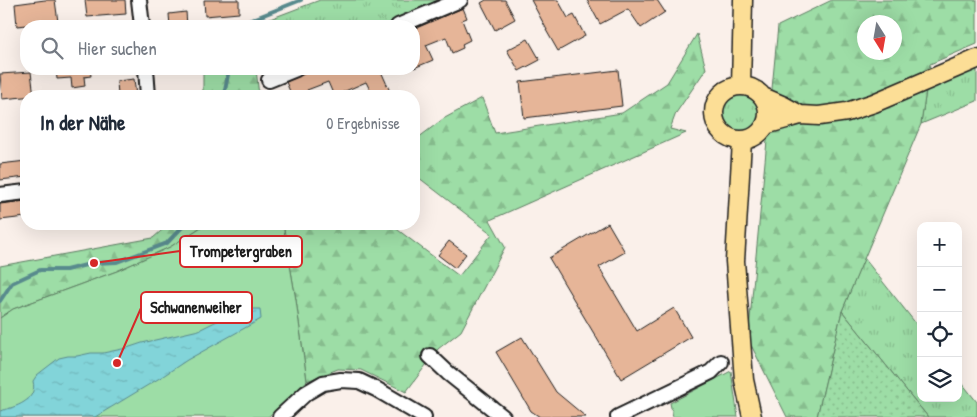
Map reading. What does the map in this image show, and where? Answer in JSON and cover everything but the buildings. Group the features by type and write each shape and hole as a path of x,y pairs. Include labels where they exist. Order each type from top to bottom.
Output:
{"main road":[{"path":"741,86 743,0"},
{"path":"765,125 800,115 819,116 848,112 874,103 977,59"},
{"path":"741,86 757,91 763,97 767,104 767,121 764,129 758,135 750,139 734,139 726,136 720,130 714,114 715,106 725,92 741,86"},
{"path":"763,97 800,115"},
{"path":"742,140 735,261 744,380 752,417"}],"street":[{"path":"139,0 141,20"},
{"path":"412,20 460,0"},
{"path":"146,75 148,90"},
{"path":"268,80 281,75"},
{"path":"0,195 20,193"},
{"path":"430,356 503,417"},
{"path":"618,417 710,372 721,362"},
{"path":"280,417 306,393 323,383 341,380 359,381 424,417"}],"green space":[{"path":"320,0 454,0 407,20 270,19"},
{"path":"832,0 977,0 977,44 930,64 921,124 842,311 817,417 787,417 748,339 778,26"},
{"path":"697,34 706,69 676,113 670,129 686,133 490,220 505,247 461,331 438,349 406,392 361,370 338,369 307,381 284,230 398,230 459,276 492,234 420,179 420,136 443,119 482,98 495,133 622,113 667,83"},
{"path":"977,69 977,101 921,124 926,90"},
{"path":"203,75 257,75 258,90 203,90"},
{"path":"741,94 754,100 760,113 754,126 741,132 728,126 722,113 728,100"},
{"path":"162,230 197,230 170,247 117,271 13,309 0,318 0,266 153,238"},
{"path":"197,230 284,230 307,381 268,417 0,417 0,318 13,309 117,271 170,247"},
{"path":"864,258 917,325 917,402 962,402 962,383 977,402 977,417 928,417 842,311"},
{"path":"842,311 928,417 817,417"},
{"path":"731,371 738,417 673,417 670,403"}],"water":[{"path":"241,309 260,309 261,319 187,360 95,417 0,417 0,411 18,405 29,398 34,388 33,381 37,375 59,358 103,353 199,330"}],"waterway":[{"path":"251,20 301,0"},
{"path":"225,90 228,75"},
{"path":"0,301 12,283 40,270 66,270 94,263 117,262 167,243 179,230"}],"place":[{"name":"Trompetergraben","path":"94,263"},
{"name":"Schwanenweiher","path":"117,363"}]}
